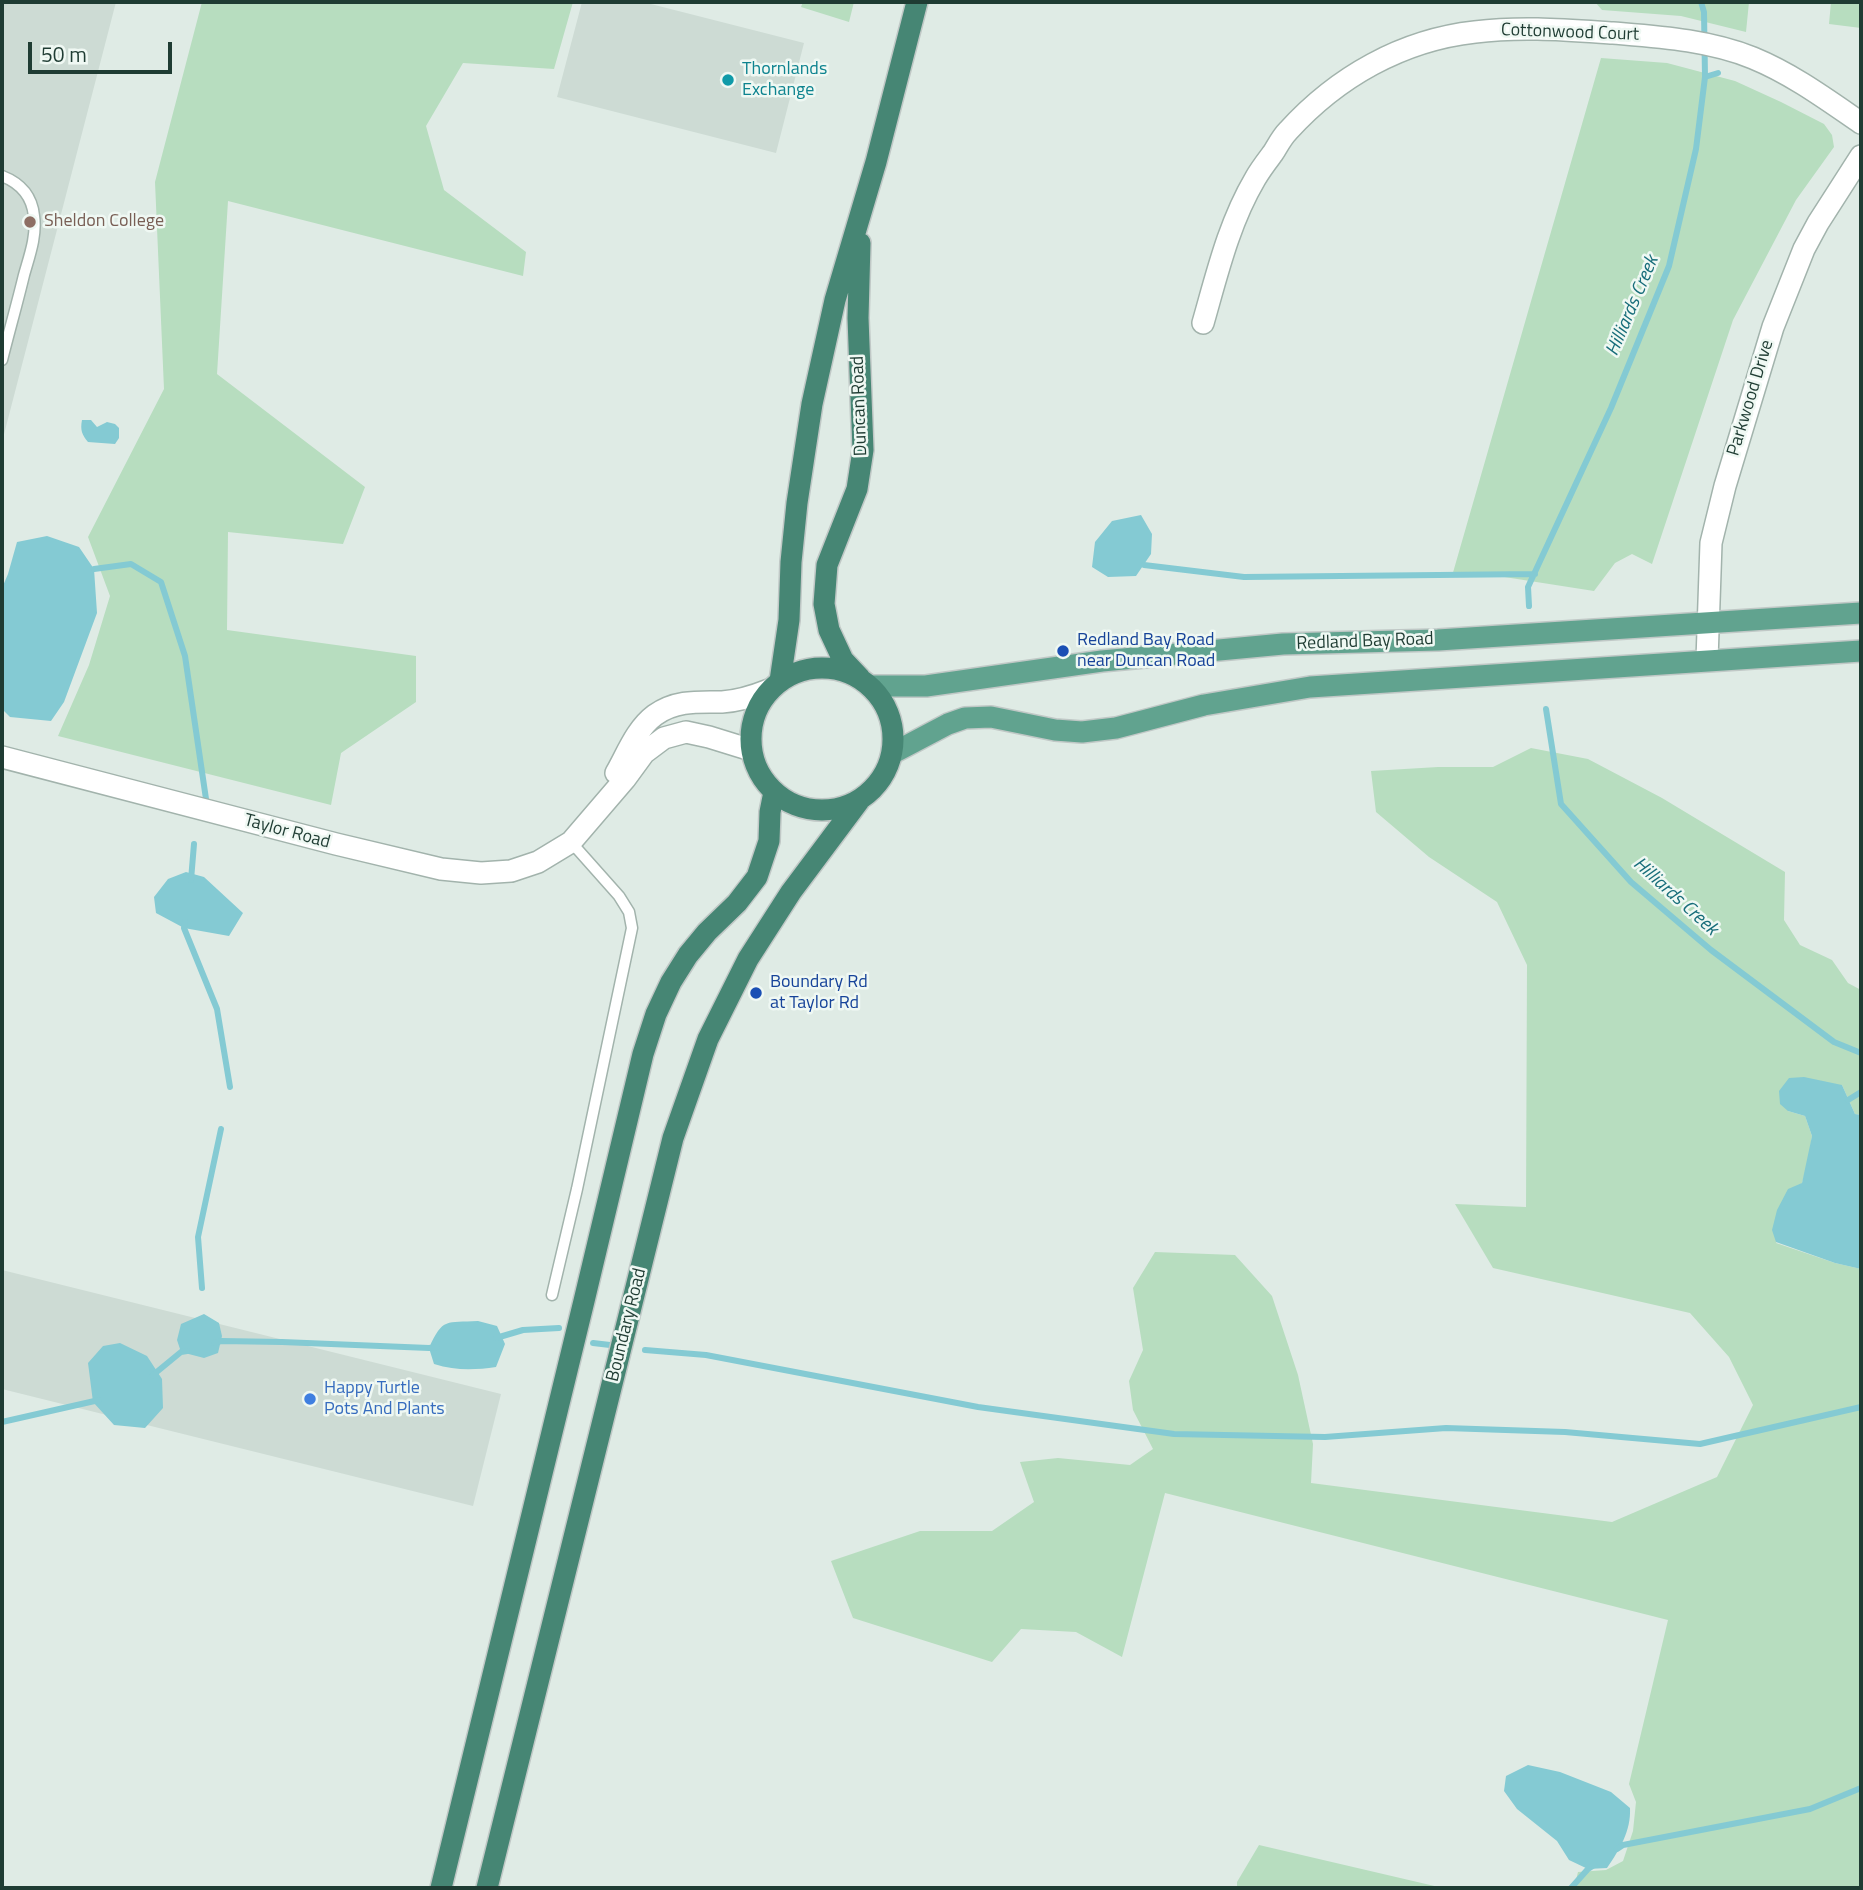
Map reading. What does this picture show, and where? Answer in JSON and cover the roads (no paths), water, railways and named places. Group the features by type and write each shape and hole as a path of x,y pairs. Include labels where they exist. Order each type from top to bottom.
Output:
{"highway":[{"name":"Duncan Road","path":"775,686 789,620 797,503 812,404 835,300 876,162 917,2"},
{"name":"Duncan Road","path":"865,682 843,660 829,630 824,604 827,565 861,475 863,426 858,318 860,244 876,162"},
{"path":"820,667 840,669 865,682 882,700 890,716 894,735 893,753 886,772 874,789 859,802 833,810 806,809 789,803 763,780 755,766 751,750 751,729 757,708 775,686 799,671 820,667"},
{"path":"441,1888 643,1054 656,1014 688,955 737,903 757,877 769,841 774,792"},
{"name":"Boundary Road","path":"487,1888 673,1138 708,1039 748,959 791,892 859,802"}],"main road":[{"name":"Redland Bay Road","path":"865,682 926,686 1102,661 1283,644 1438,640 1861,614"},
{"path":"893,753 965,718 991,717 1055,730 1082,732 1116,728 1203,705 1310,687 1861,651"}],"street":[{"name":"Cottonwood Court","path":"1203,323 1227,239 1254,179 1287,132 1348,78 1415,45 1475,32 1524,29 1686,40 1729,49 1781,70 1861,123"},
{"name":"Parkwood Drive","path":"1707,660 1711,543 1725,486 1773,327 1809,240 1861,156"},
{"name":"Taylor Road","path":"571,842 609,788 638,734 653,716 687,702 744,699 775,686"},
{"name":"Taylor Road","path":"2,757 336,844 440,869 481,873 511,870 538,862 571,842 645,753 664,738 686,732 751,750"}],"lane":[{"path":"2,176 14,181 24,190 34,217 32,242 2,360"},
{"path":"552,1295 632,928 629,912 620,896 571,842"}],"water":[{"path":"82,420 91,420 97,427 107,422 115,424 119,428 119,438 115,444 88,442 82,432"},
{"path":"1141,515 1152,534 1151,554 1136,576 1108,577 1092,567 1095,542 1112,521"},
{"path":"47,536 79,547 94,569 97,613 64,702 51,721 10,717 2,709 2,588 17,542"},
{"path":"186,872 204,877 243,913 229,936 184,928 156,913 154,897 168,879"},
{"path":"1804,1077 1842,1085 1855,1114 1861,1115 1861,1269 1835,1263 1776,1242 1772,1230 1777,1210 1788,1189 1802,1183 1812,1136 1805,1116 1788,1111 1780,1104 1779,1091 1789,1078"},
{"path":"204,1314 219,1323 222,1336 218,1353 204,1358 181,1352 177,1340 181,1324"},
{"path":"478,1321 497,1326 505,1344 496,1367 465,1369 434,1364 429,1348 442,1326 452,1322"},
{"path":"120,1343 147,1356 162,1379 163,1408 145,1428 114,1425 93,1402 88,1363 103,1346"},
{"path":"1528,1765 1560,1772 1611,1792 1630,1808 1624,1840 1607,1868 1588,1869 1569,1860 1557,1841 1517,1809 1504,1791 1506,1776"}],"waterway":[{"name":"Hilliards Creek","path":"1529,606 1528,587 1611,408 1669,266 1696,149 1705,77 1704,12 1701,2"},
{"path":"1705,77 1718,73"},
{"path":"94,569 131,564 161,582 185,656 206,799"},
{"path":"1144,565 1244,577 1535,574"},
{"name":"Hilliards Creek","path":"1546,709 1561,804 1631,882 1711,950 1834,1042 1861,1053"},
{"path":"191,880 194,844"},
{"path":"185,922 184,928 217,1009 230,1087"},
{"path":"1848,1100 1861,1092"},
{"path":"202,1288 198,1237 221,1129"},
{"path":"496,1338 523,1330 559,1328"},
{"path":"214,1343 282,1342 437,1347"},
{"path":"593,1343 610,1345"},
{"path":"645,1350 706,1355 978,1407 1174,1434 1325,1437 1446,1428 1565,1432 1700,1444 1861,1407"},
{"path":"153,1375 181,1352 187,1351"},
{"path":"2,1422 99,1400"},
{"path":"1617,1849 1623,1845 1810,1809 1861,1788"},
{"path":"1571,1888 1594,1865"}],"place":[{"name":"Thornlands Exchange","path":"728,80"},
{"name":"Sheldon College","path":"30,222"},
{"name":"Redland Bay Road near Duncan Road","path":"1063,651"},
{"name":"Boundary Rd at Taylor Rd","path":"756,993"},
{"name":"Happy Turtle Pots And Plants","path":"310,1399"}]}
